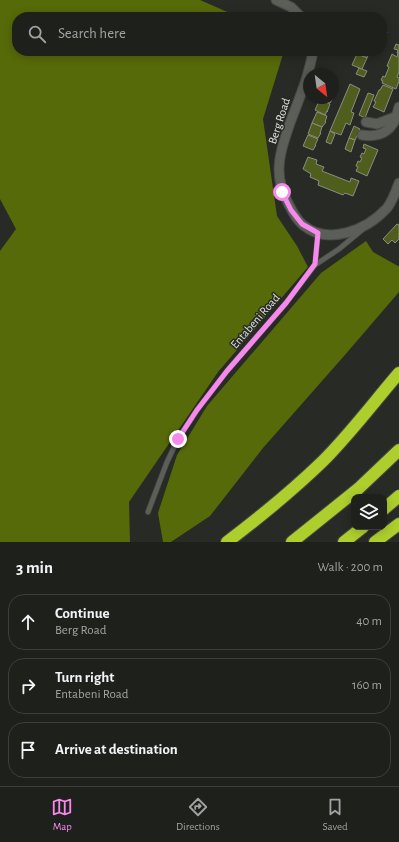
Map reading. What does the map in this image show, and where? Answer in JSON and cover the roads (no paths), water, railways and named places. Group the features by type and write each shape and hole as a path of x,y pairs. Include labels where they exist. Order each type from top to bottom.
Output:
{"highway":[{"path":"227,542 254,522 323,460 347,435 399,373"},
{"path":"292,542 358,489 399,450"},
{"path":"387,506 399,496"},
{"path":"375,542 399,524"},
{"path":"344,542 359,530"}],"street":[{"path":"276,0 291,7 296,12"},
{"name":"Berg Road","path":"312,56 310,66 282,146 279,170 282,192 291,210 302,224 318,233"},
{"path":"362,135 370,136 385,132 393,125 399,107"},
{"path":"366,122 376,124 396,117"},
{"path":"318,233 338,235 357,230 372,221 387,207 399,184"}],"lane":[{"path":"315,264 339,249 372,221"},
{"path":"315,264 318,233"},
{"name":"Entabeni Road","path":"148,512 166,462 178,439 197,410 227,371 286,303 315,264"}]}
